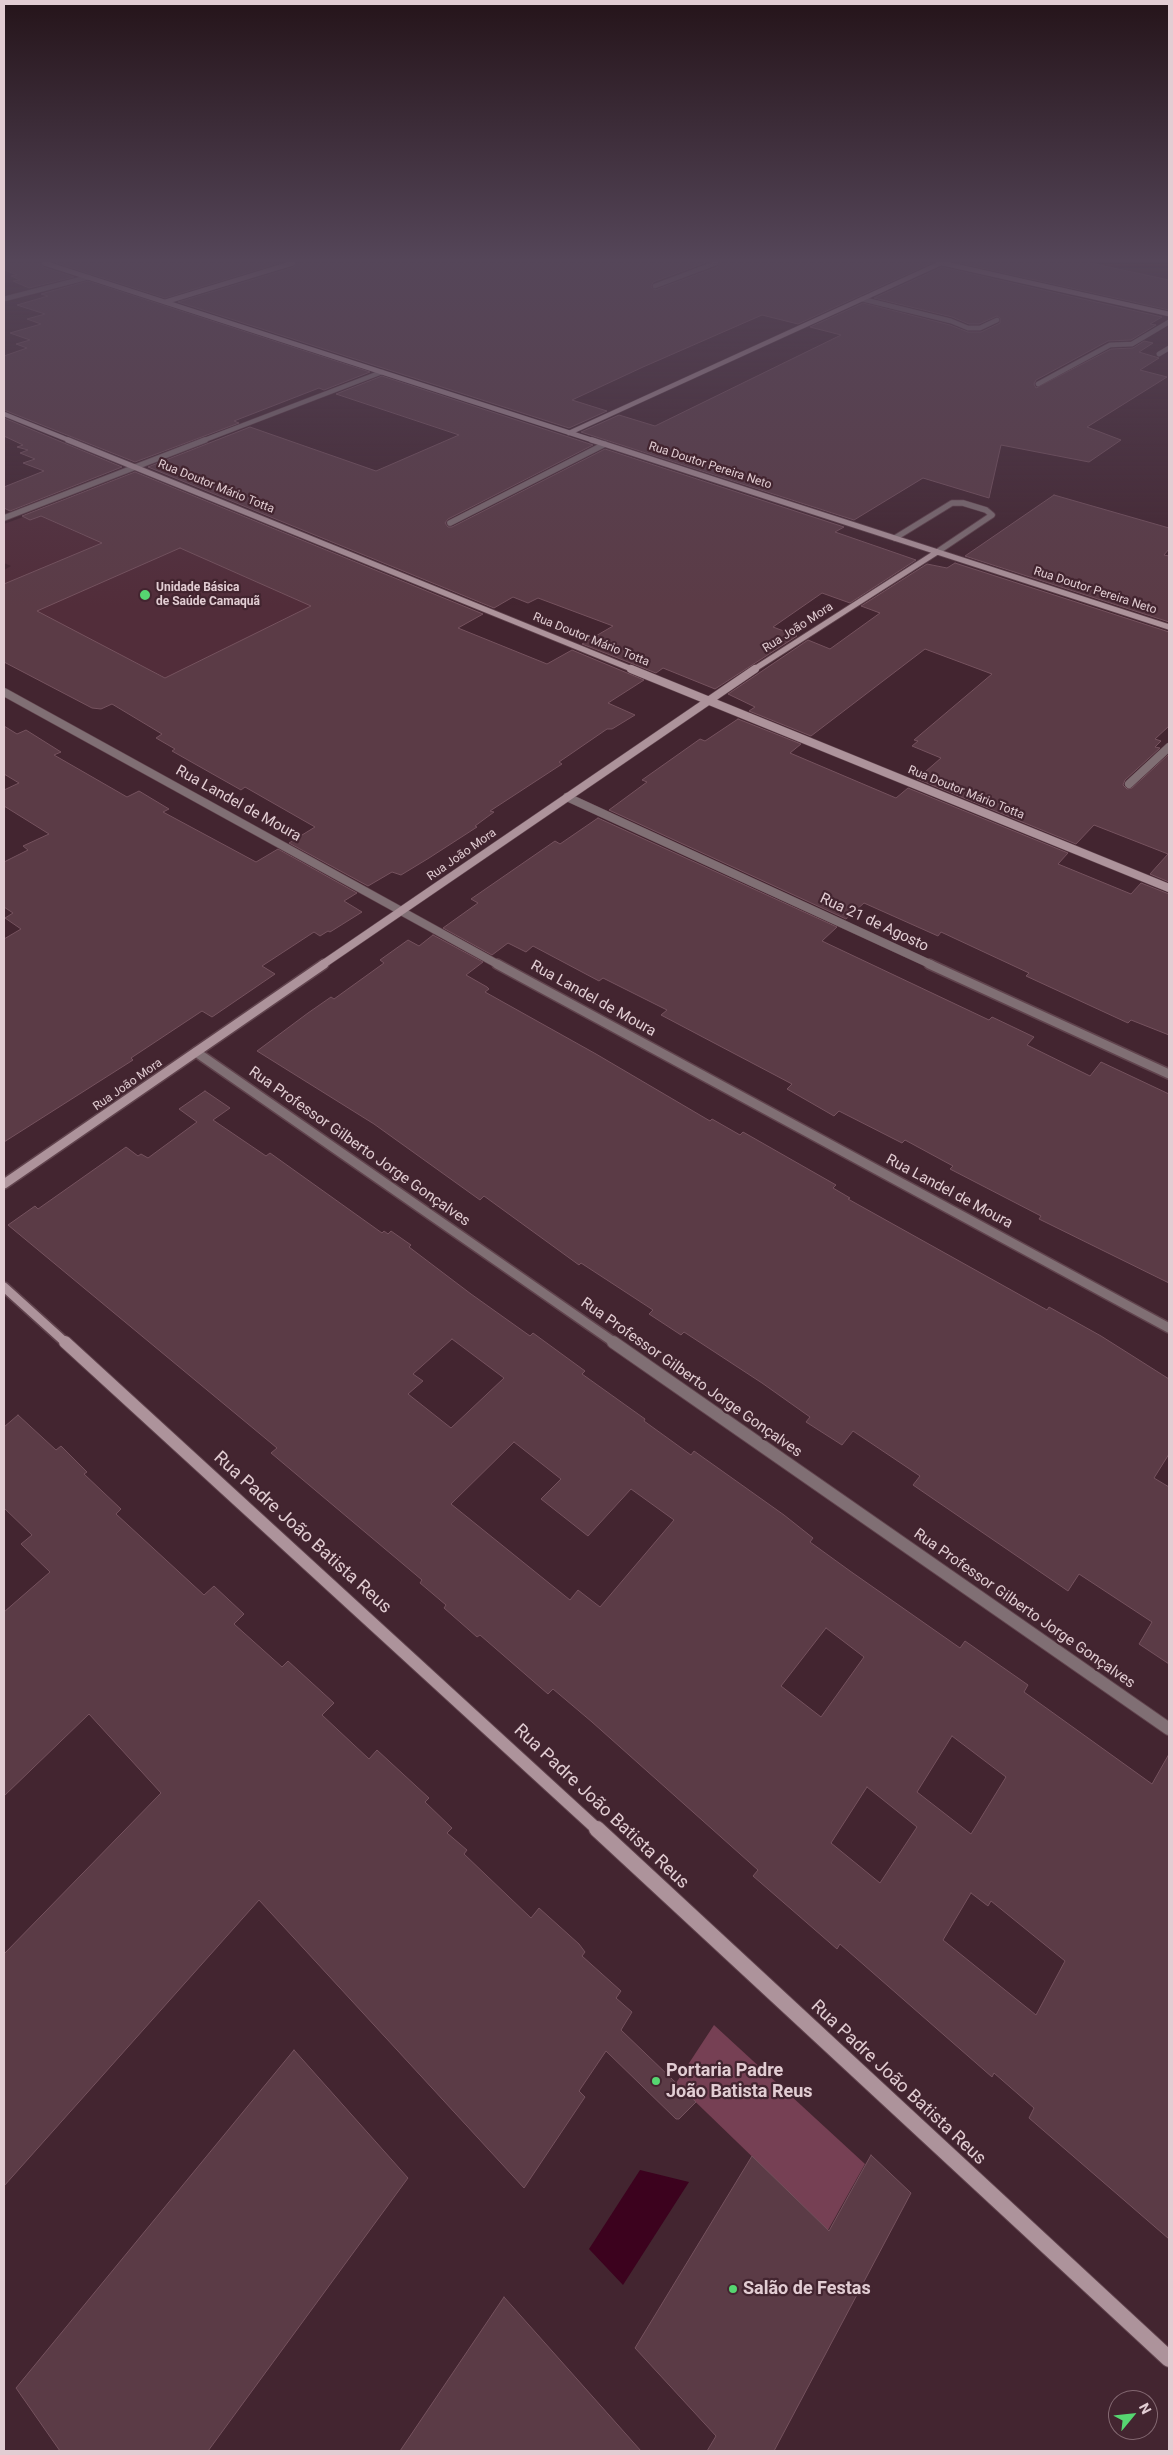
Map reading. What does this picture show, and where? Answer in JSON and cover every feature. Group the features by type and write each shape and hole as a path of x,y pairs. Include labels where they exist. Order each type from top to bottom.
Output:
{"street":[{"path":"4,518 368,378"},
{"name":"Rua Doutor Pereira Neto","path":"399,378 1169,627"},
{"path":"569,433 690,378"},
{"path":"1038,384 1050,378"},
{"name":"Rua Doutor Mário Totta","path":"4,414 1169,888"},
{"path":"450,523 605,444"},
{"path":"895,538 952,502 963,503 990,512 990,517 937,552"},
{"name":"Rua João Mora","path":"4,1184 707,700 937,552"},
{"name":"Rua Landel de Moura","path":"4,692 400,911 1169,1328"},
{"path":"1129,784 1169,746"},
{"name":"Rua 21 de Agosto","path":"567,797 1169,1074"},
{"name":"Rua Professor Gilberto Jorge Gonçalves","path":"196,1052 1169,1728"},
{"name":"Rua Padre João Batista Reus","path":"4,1287 451,1694 1169,2359"}],"shaded area":[{"name":"Unidade Básica de Saúde Camaquã","path":"34,513 85,536 120,521 311,606 166,678 4,596 4,570 11,566 4,563 4,524"},
{"path":"714,2025 865,2164 828,2230 676,2083"},
{"path":"640,2170 689,2182 623,2285 589,2249"}],"building":[{"path":"4,378 356,378 324,390 319,388 234,421 239,423 135,462 4,410"},
{"path":"378,378 387,378 593,445 448,519 445,523 448,527 452,527 605,449 844,527 835,532 916,560 850,603 822,593 773,627 797,636 715,689 663,668 656,673 582,644 613,626 538,598 528,603 513,597 494,608 148,467 250,427 376,471 459,435 336,394"},
{"path":"412,378 620,378 572,400 607,411 569,428"},
{"path":"754,378 1040,378 1034,384 1036,388 1056,378 1166,378 1087,427 1121,440 1089,462 1001,445 989,498 923,478 854,520 581,432 619,415 655,426"},
{"path":"4,418 122,467 10,511 4,508 4,487 44,471 23,463 35,459 20,453 28,450 17,447 23,445 4,436"},
{"path":"135,472 483,614 458,628 547,664 572,650 644,680 608,703 635,715 612,729 607,729 559,762 562,764 490,811 494,812 475,826 477,827 429,858 401,875 392,872 368,886 289,843 315,827 245,787 241,790 172,751 175,749 156,738 162,734 112,704 101,709 92,708 4,662 4,584 102,543 41,516 30,520 22,516","holes":["180,548 311,606 165,678 37,611"]},
{"path":"1054,495 1169,528 1169,549 1164,555 1169,556 1169,622 965,556"},
{"path":"955,563 1169,632 1169,726 1155,739 1161,741 1155,747 1160,748 1125,780 1123,785 1127,789 1132,788 1169,754 1169,882 1150,874 1168,854 1094,825 1076,844 917,779 941,758 912,746 918,741 914,740 992,674 925,649 811,736 749,711 755,707 728,694 808,640 830,649 880,613 861,606 927,564 947,568"},
{"path":"738,719 801,744 790,753 896,798 908,788 1068,853 1058,864 1131,894 1141,883 1169,894 1169,1035 1131,1020 1128,1023 1026,976 1029,973 941,932 938,936 864,903 846,919 609,810 647,782 642,780 700,739 705,741"},
{"path":"4,726 17,734 26,730 61,752 54,755 127,797 139,791 169,809 163,812 256,862 278,849 357,893 344,901 362,912 330,932 328,931 320,936 314,932 262,966 275,974 212,1017 202,1011 131,1058 133,1060 4,1142 4,939 21,929 5,918 13,913 4,907 4,862 28,850 23,846 49,834 4,806 4,790 19,783 4,774"},
{"path":"598,818 837,927 822,941 989,1020 992,1017 1034,1037 1027,1045 1090,1076 1101,1062 1169,1094 1169,1283 1039,1219 1041,1216 950,1169 953,1166 905,1140 902,1143 839,1111 834,1116 787,1089 792,1084 661,1015 667,1010 603,978 599,981 533,946 526,952 508,943 492,955 443,928 478,903 471,899 555,841 560,844"},
{"path":"433,935 483,962 466,975 487,987 489,989 485,992 710,1121 712,1119 740,1135 743,1132 836,1185 833,1188 850,1198 848,1199 1047,1310 1049,1307 1101,1336 1169,1379 1169,1454 1154,1478 1169,1487 1169,1664 1139,1644 1152,1622 1079,1574 1068,1591 913,1485 920,1476 853,1431 842,1445 806,1422 810,1417 762,1383 684,1332 681,1335 649,1314 653,1310 581,1263 579,1265 484,1196 480,1200 374,1124 257,1051 331,997 334,999 384,963 380,960 408,940 419,946"},
{"path":"205,1091 230,1108 213,1120 266,1156 270,1153 382,1233 384,1231 388,1234 391,1231 411,1245 409,1247 471,1294 530,1336 533,1333 585,1371 582,1374 645,1419 644,1421 691,1455 694,1451 784,1515 813,1538 810,1542 850,1571 960,1648 965,1641 1028,1685 1024,1692 1152,1784 1169,1754 1169,2239 1029,2118 1034,2108 994,2073 992,2077 840,1944 837,1949 753,1876 758,1870 592,1722 553,1689 548,1694 480,1635 477,1637 444,1608 446,1605 420,1583 422,1580 271,1453 277,1448 8,1225 35,1206 38,1209 126,1147 138,1156 141,1154 148,1158 197,1122 179,1109","holes":["452,1339 504,1378 451,1428 408,1394 423,1381 413,1374","514,1442 561,1479 541,1499 588,1536 631,1489 674,1520 600,1607 578,1590 570,1600 451,1504","826,1628 864,1657 821,1717 781,1686","952,1736 1006,1777 971,1834 917,1792","867,1787 917,1827 880,1883 831,1843","971,1893 988,1906 991,1901 1065,1961 1036,2015 943,1940"]},
{"path":"18,1415 56,1450 61,1446 87,1472 84,1474 121,1509 116,1514 204,1595 214,1586 244,1614 234,1624 282,1667 288,1661 334,1703 322,1715 369,1759 377,1750 429,1798 425,1802 452,1828 447,1833 467,1850 464,1854 531,1918 539,1908 579,1944 585,1952 582,1956 621,1991 616,1998 632,2012 621,2030 696,2102 679,2119 676,2119 606,2051 579,2091 585,2097 524,2188 259,1900 4,2186 4,1954 161,1793 89,1714 4,1796 4,1612 50,1572 21,1544 32,1535 4,1508 4,1427"},
{"path":"294,2050 408,2178 208,2451 60,2451 16,2388"},
{"path":"871,2155 911,2193 774,2451 707,2451 716,2436 635,2348 752,2156 829,2231"},
{"path":"504,2297 641,2451 400,2451"}],"place":[{"name":"Unidade Básica de Saúde Camaquã","path":"145,595"},
{"name":"Portaria Padre João Batista Reus","path":"656,2081"},
{"name":"Salão de Festas","path":"733,2289"}]}
